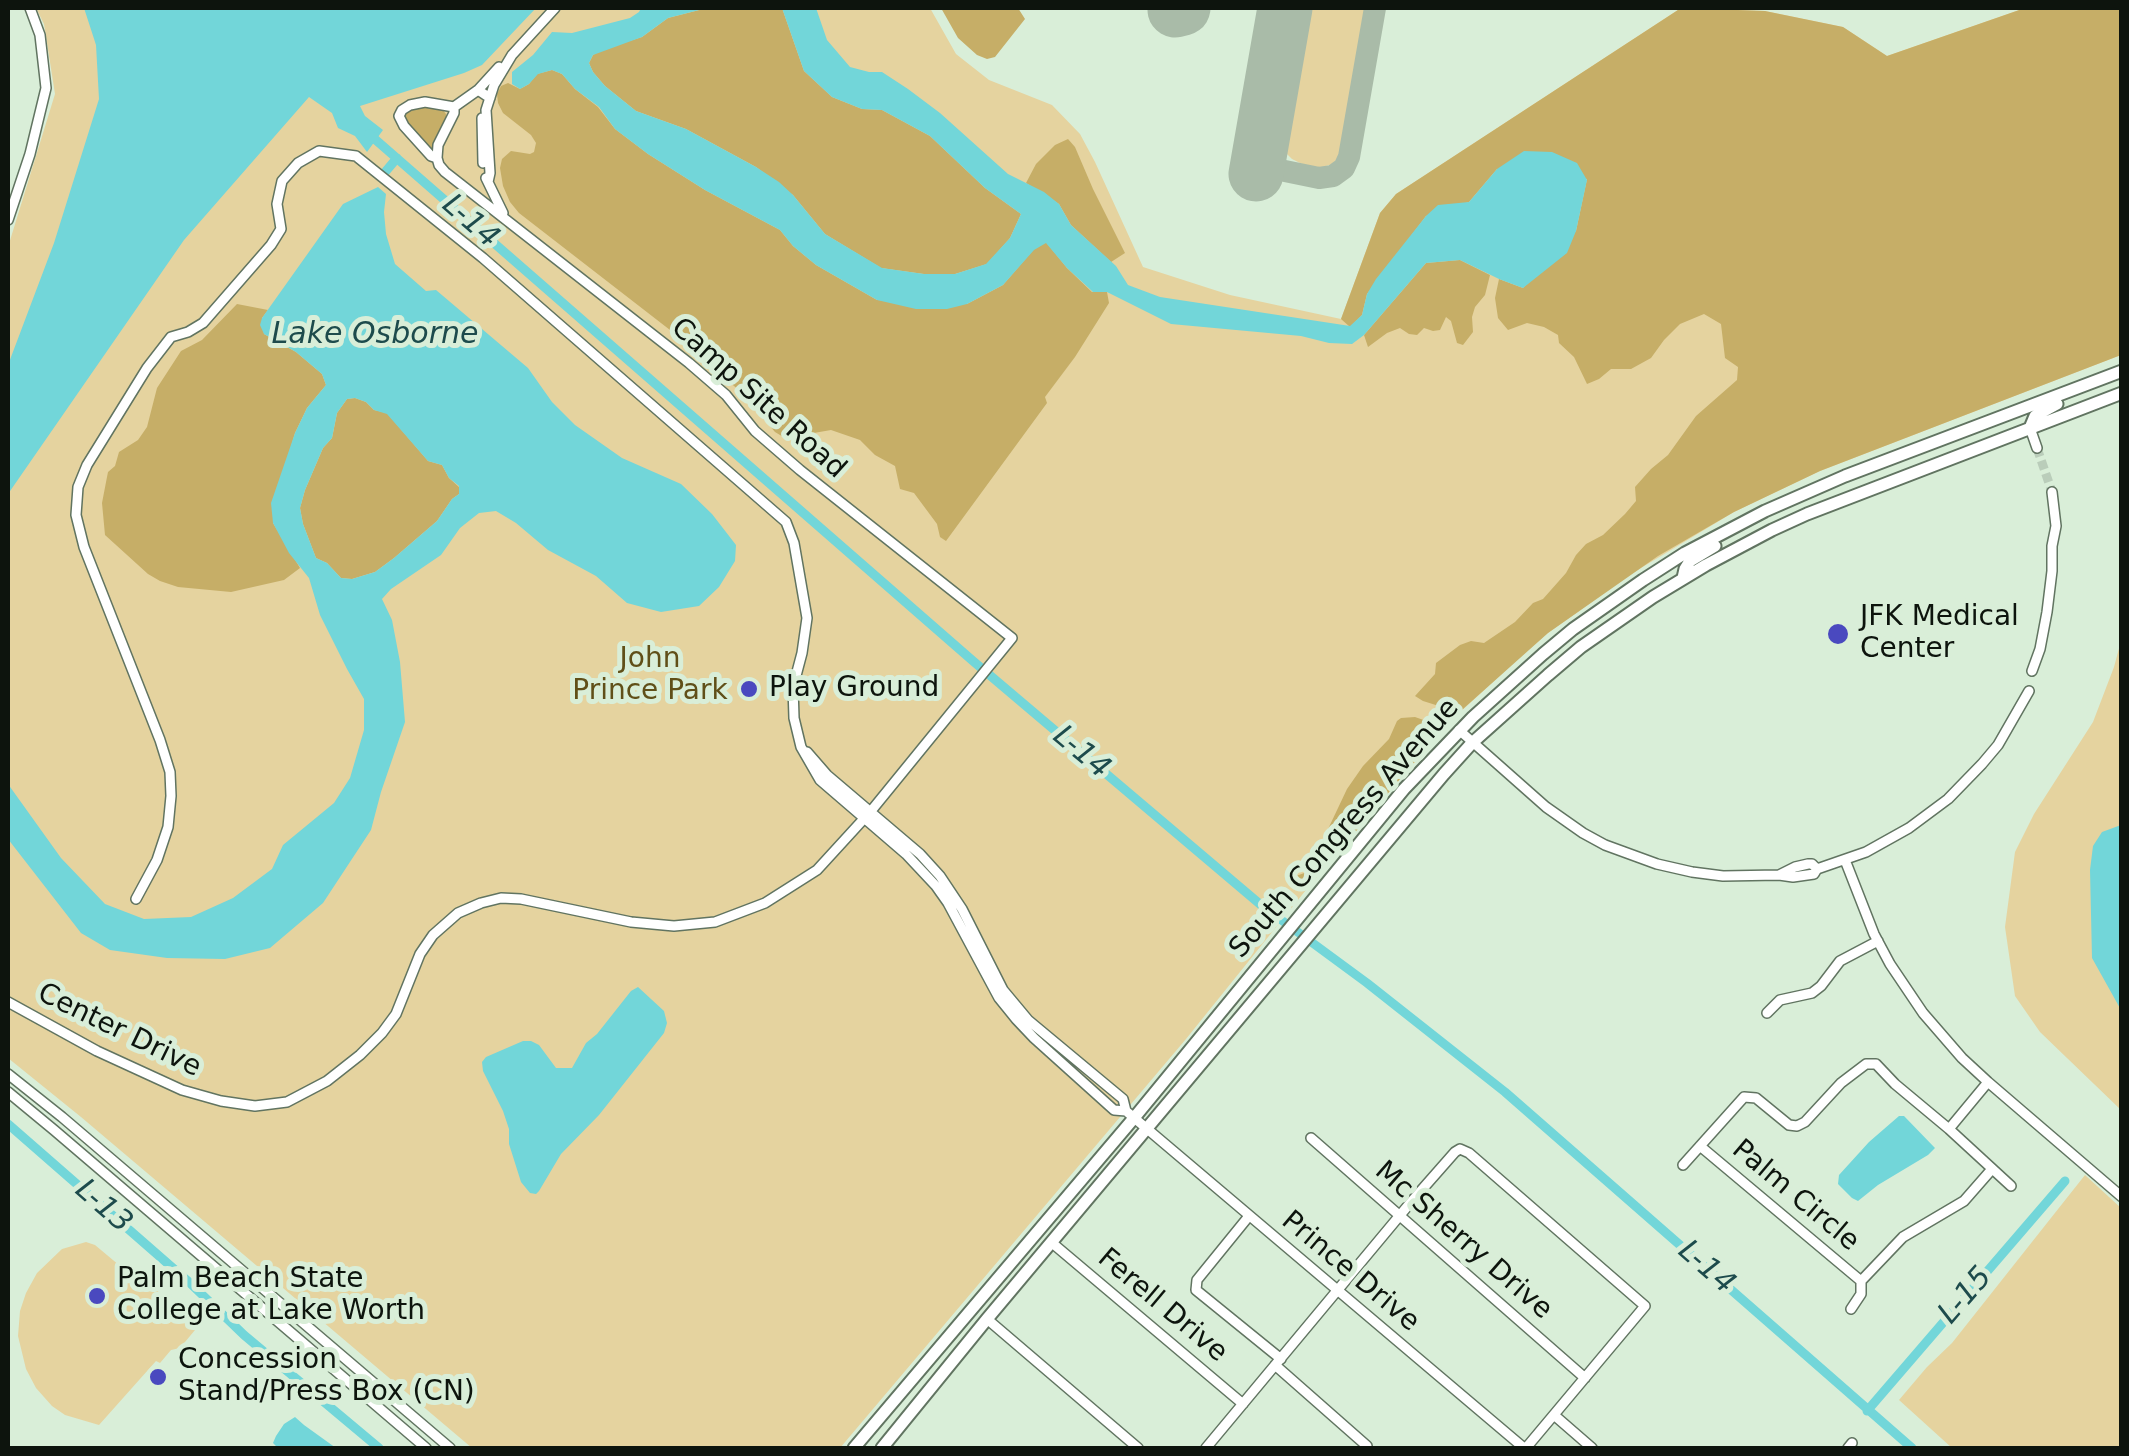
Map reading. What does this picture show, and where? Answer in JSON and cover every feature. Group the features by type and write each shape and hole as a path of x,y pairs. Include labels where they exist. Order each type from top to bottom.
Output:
{"main road":[{"name":"South Congress Avenue","path":"854,1448 1404,789 1530,664 1608,603 1685,553 1845,476 2122,370"},
{"path":"2030,428 2036,416 2048,407 2122,378"},
{"name":"South Congress Avenue","path":"882,1448 1472,743 1581,647 1683,578 1807,514 2122,393"},
{"path":"1683,578 1690,561 1787,510 1804,494"},
{"path":"987,1319 987,1306 998,1280"},
{"path":"966,1344 975,1321 974,1308"}],"street":[{"path":"8,220 46,88 40,35 30,8"},
{"name":"Camp Site Road","path":"555,8 512,55 494,85 482,117 484,170 504,216 689,363 800,470 1012,638"},
{"path":"454,107 478,90 512,55"},
{"path":"478,90 490,98"},
{"path":"437,158 412,136 401,121 400,112 420,102 454,107"},
{"path":"454,107 438,145 439,165 504,216"},
{"name":"Prince Drive","path":"136,899 157,860 168,828 170,772 84,547 76,515 78,488 87,465 171,336 203,323 281,230 277,204 282,180 298,163 319,151 356,156 483,258 786,522 794,542 807,618 793,687 794,718 801,748 820,780 867,815 923,869 1028,1020 1123,1099 1130,1115 1146,1129 1525,1448"},
{"path":"467,187 481,193 489,185"},
{"path":"2030,428 2037,448"},
{"path":"2032,672 2048,612 2056,526 2052,492"},
{"name":"Center Drive","path":"8,1002 96,1051 182,1090 255,1106 287,1102 327,1081 382,1034 396,1014 420,954 433,935 458,913 500,898 631,922 674,926 716,922 764,903 817,870 1012,638"},
{"path":"1460,730 1560,818 1628,854 1692,872 1723,876 1779,874 1795,866 1812,864 1817,868 1866,852 1948,799 1998,745 2030,692"},
{"path":"1845,860 1878,941 1923,1013 1962,1058 2122,1197"},
{"path":"1768,1013 1780,1000 1812,994 1840,961 1878,941"},
{"name":"Palm Circle","path":"1682,1165 1744,1096 1756,1098 1798,1126 1832,1090 1866,1064 1876,1064 2011,1186"},
{"path":"8,1074 450,1448"},
{"path":"1950,1129 1988,1082"},
{"path":"8,1092 426,1448"},
{"name":"Mc Sherry Drive","path":"1312,1138 1585,1378"},
{"name":"Palm Circle","path":"1700,1146 1861,1281 1862,1294 1850,1309"},
{"path":"1206,1448 1460,1149 1644,1306 1525,1448"},
{"name":"Palm Circle","path":"1861,1281 1902,1237 1964,1201 1992,1169"},
{"path":"1250,1216 1196,1280 1196,1290 1367,1446"},
{"name":"Ferell Drive","path":"1051,1242 1243,1404"},
{"path":"987,1319 1138,1448"},
{"path":"1554,1415 1592,1448"}],"green space":[{"name":"John Prince Park","path":"36,8 930,8 956,54 989,80 1052,105 1080,134 1143,267 1230,295 1341,319 1380,213 1396,194 1681,8 1765,11 1843,27 1887,56 2025,8 2121,8 2121,355 1820,471 1734,512 1631,574 1548,633 1458,714 1407,771 840,1448 472,1448 8,1058 8,247 55,94 44,24"},
{"path":"1304,8 1366,8 1341,154 1333,164 1319,168 1292,159 1283,150 1281,134"},
{"path":"2121,641 2121,1110 2040,1032 2015,996 2005,927 2015,852 2034,814 2093,722"},
{"path":"2085,1175 2121,1208 2121,1448 1952,1448 1899,1400 1952,1343"},
{"path":"86,1242 95,1245 150,1291 153,1288 176,1303 192,1316 195,1330 180,1348 171,1350 160,1363 156,1361 99,1425 65,1415 52,1406 26,1369 18,1336 20,1311 37,1273 62,1249"}],"shaded area":[{"path":"707,8 782,8 804,71 832,97 862,109 882,110 930,136 985,188 1021,214 1010,238 987,264 955,274 881,268 825,234 793,195 756,167 686,129 636,111 593,72 589,63 601,50 642,37 668,18"},
{"path":"941,8 1018,8 1025,19 995,57 987,59 958,38"},
{"path":"1681,8 1765,11 1843,27 1887,56 2025,8 2121,8 2121,355 1820,471 1734,512 1658,556 1548,633 1463,709 1455,711 1423,701 1415,696 1435,674 1436,663 1460,645 1471,641 1484,643 1515,622 1533,603 1543,599 1586,544 1603,535 1625,514 1636,501 1635,487 1668,455 1696,416 1737,380 1738,367 1725,358 1721,324 1704,314 1680,324 1651,358 1631,369 1611,369 1587,384 1574,357 1559,343 1558,335 1527,323 1508,330 1498,318 1495,298 1499,279 1523,288 1576,231 1587,179 1497,169 1469,202 1426,216 1367,294 1362,315 1350,327 1341,319 1380,213 1396,194"},
{"path":"552,70 562,74 598,107 615,129 648,154 780,230 816,265 877,300 967,304 1003,285 1034,249 1046,242 1092,292 1107,292 1109,303 1045,397 1047,403 946,541 914,493 900,489 895,466 875,455 860,440 831,430 785,438 775,432 701,354 519,213 503,186 502,159 511,151 530,154 536,143 503,113 497,94 501,86 508,83 520,89 537,74"},
{"path":"430,106 446,114 432,152 404,119 410,109"},
{"path":"1068,139 1125,253 1111,262 1071,225 1059,204 1026,183 1036,164 1055,145"},
{"path":"1460,260 1490,275 1485,295 1472,317 1473,332 1463,345 1457,343 1451,321 1446,317 1440,330 1424,328 1417,335 1400,328 1368,347 1364,335 1426,263"},
{"path":"237,304 268,310 262,318 264,334 296,352 322,374 326,385 307,408 295,433 273,523 300,568 284,580 231,592 178,587 148,574 105,535 102,503 108,472 115,466 119,452 138,440 147,427 157,388 181,351 202,340"},
{"path":"355,398 387,413 428,461 442,465 459,487 459,494 437,521 394,558 375,572 352,579 341,578 316,558 300,508 323,448 332,438 337,413 347,399"},
{"path":"1415,717 1432,723 1433,740 1329,863 1305,887 1299,887 1296,876 1307,872 1326,843 1329,827 1347,789 1389,739 1397,721"}],"water":[{"path":"84,8 536,8 482,65 360,106 365,116 383,130 367,152 355,136 338,128 332,113 309,97 184,240 8,494 8,365 54,243 99,99 96,45"},
{"path":"641,8 707,8 668,18 642,37 593,55 589,63 605,86 636,111 686,129 779,182 825,234 882,268 955,274 986,264 1010,238 1021,214 985,188 930,136 882,110 862,109 832,97 804,71 782,8 816,8 827,40 850,67 882,72 908,89 1008,174 1059,204 1071,225 1116,266 1128,285 1160,297 1350,326 1362,315 1376,279 1426,216 1438,205 1469,202 1497,169 1524,151 1552,152 1577,163 1587,180 1567,253 1523,288 1460,260 1426,263 1352,344 1171,324 1107,292 1093,292 1046,243 1034,250 1003,285 967,304 947,309 916,309 877,300 816,265 780,230 648,154 615,129 599,107 562,74 552,70 538,74 520,89 512,84 512,72 552,32 572,33 630,18"},
{"name":"Lake Osborne","path":"378,187 386,194 386,234 395,264 426,291 436,290 528,368 552,402 575,425 622,458 681,484 736,545 735,561 719,587 699,606 661,612 627,603 596,576 548,550 496,511 479,513 460,528 441,555 382,599 392,620 400,662 405,722 371,830 323,903 270,948 225,959 167,958 110,950 81,933 8,839 8,784 61,858 105,904 144,919 191,917 233,898 272,869 283,845 334,803 350,778 364,730 364,699 320,615 309,578 289,553 273,523 271,503 295,433 307,408 326,385 322,374 296,352 264,334 260,325 343,204","holes":["347,399 366,402 387,414 428,461 442,465 459,486 459,494 437,521 375,572 341,578 316,558 300,508 323,448 332,438 337,413"]},
{"path":"2121,825 2121,1010 2092,958 2090,870 2093,846 2102,832"},
{"path":"638,987 664,1011 664,1033 599,1115 561,1154 539,1191 530,1193 521,1182 509,1144 509,1129 482,1062 523,1041 531,1041 539,1045 556,1068 572,1068 586,1043"},
{"path":"1899,1116 1904,1116 1935,1148 1858,1201 1852,1198 1838,1184 1839,1175"},
{"path":"295,1417 336,1448 278,1448 273,1443 276,1436"}],"waterway":[{"name":"L-14","path":"369,134 973,661 1261,905 1505,1092 1912,1448"},
{"path":"386,171 397,158"},
{"name":"L-13","path":"8,1124 244,1335 379,1448"},
{"name":"L-15","path":"1867,1411 2065,1181"}],"taxiway":[{"path":"1259,160 1280,170 1319,178 1333,176 1344,168 1375,8"}],"runway":[{"path":"1175,10 1183,8"},
{"path":"1256,174 1285,8"}],"tunnel":[{"path":"2037,448 2052,492"}],"place":[{"name":"JFK Medical Center","path":"1838,634"},
{"name":"Play Ground","path":"749,689"},
{"name":"Palm Beach State College at Lake Worth","path":"97,1296"},
{"name":"Concession Stand/Press Box (CN)","path":"158,1377"}]}
